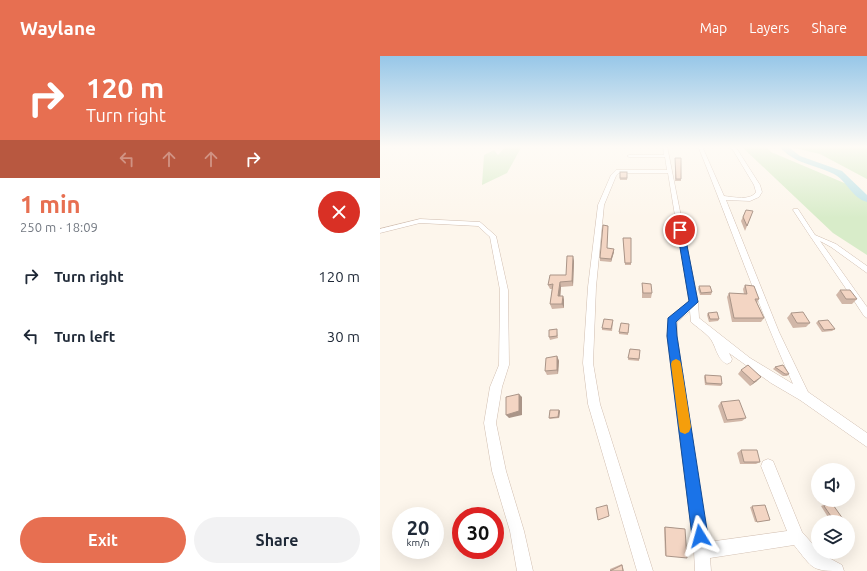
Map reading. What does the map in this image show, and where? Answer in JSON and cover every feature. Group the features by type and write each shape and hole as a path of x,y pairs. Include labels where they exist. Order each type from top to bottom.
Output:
{"street":[{"path":"710,170 774,332 804,396"},
{"path":"722,198 750,198 757,196 759,192 757,185 748,170"},
{"path":"645,571 594,404 588,363 592,287 601,205 614,175 618,171 670,172 694,302 694,319 740,356 784,386 804,396 867,441"},
{"path":"796,210 867,314"},
{"path":"380,231 420,221 480,224 493,236 504,290 504,365 496,387 490,423 499,471 517,531 525,571"},
{"path":"813,236 819,237 828,242 867,270"},
{"path":"694,302 672,320 672,336 702,551 703,571"},
{"path":"714,336 719,348 727,359"},
{"path":"768,466 797,538 818,561 836,571"},
{"path":"702,551 797,538"}],"green space":[{"path":"483,170 509,170 507,173 482,185"},
{"path":"766,170 814,170 849,185 860,197 867,201 867,255 833,233"},
{"path":"850,170 867,170 867,179"}],"building":[{"path":"676,170 681,170 681,179 676,179"},
{"path":"620,172 627,172 627,178 620,178"},
{"path":"746,210 753,211 747,226 743,217"},
{"path":"603,225 608,226 607,248 614,249 611,259 600,258"},
{"path":"623,238 631,238 631,263 625,263"},
{"path":"567,256 573,256 572,281 560,282 558,296 563,296 562,304 550,304 553,284 548,285 550,275 566,275"},
{"path":"642,283 651,284 652,293 643,293"},
{"path":"745,285 754,286 759,299 755,299 764,318 734,318 729,293 747,294"},
{"path":"699,286 710,286 712,292 701,293"},
{"path":"840,290 850,290 857,299 846,299"},
{"path":"717,312 719,319 710,319 708,313"},
{"path":"803,312 810,323 797,323 791,313"},
{"path":"604,319 613,320 611,329 602,328"},
{"path":"828,320 835,329 824,330 818,321"},
{"path":"621,323 629,324 628,333 619,332"},
{"path":"557,329 557,336 549,337 549,330"},
{"path":"630,349 640,350 639,359 628,358"},
{"path":"557,356 557,370 545,371 546,358"},
{"path":"748,365 761,377 754,382 741,370"},
{"path":"783,365 789,374 785,374 775,367"},
{"path":"705,375 721,376 722,384 706,383"},
{"path":"519,394 519,411 506,415 506,397"},
{"path":"739,400 746,418 727,420 721,402"},
{"path":"550,410 559,410 558,417 549,418"},
{"path":"741,450 757,450 760,462 744,462"},
{"path":"607,505 609,516 598,520 596,508"},
{"path":"765,505 770,520 757,522 752,506"},
{"path":"825,507 835,507 840,515 830,515"},
{"path":"665,527 685,529 687,558 666,556"},
{"path":"622,565 623,571 610,571"}],"waterway":[{"path":"832,170 839,173 863,197 867,199"}],"slow traffic":[{"path":"676,364 685,427"}],"route":[{"path":"680,230 694,302 672,320 672,336 700,536"}]}
